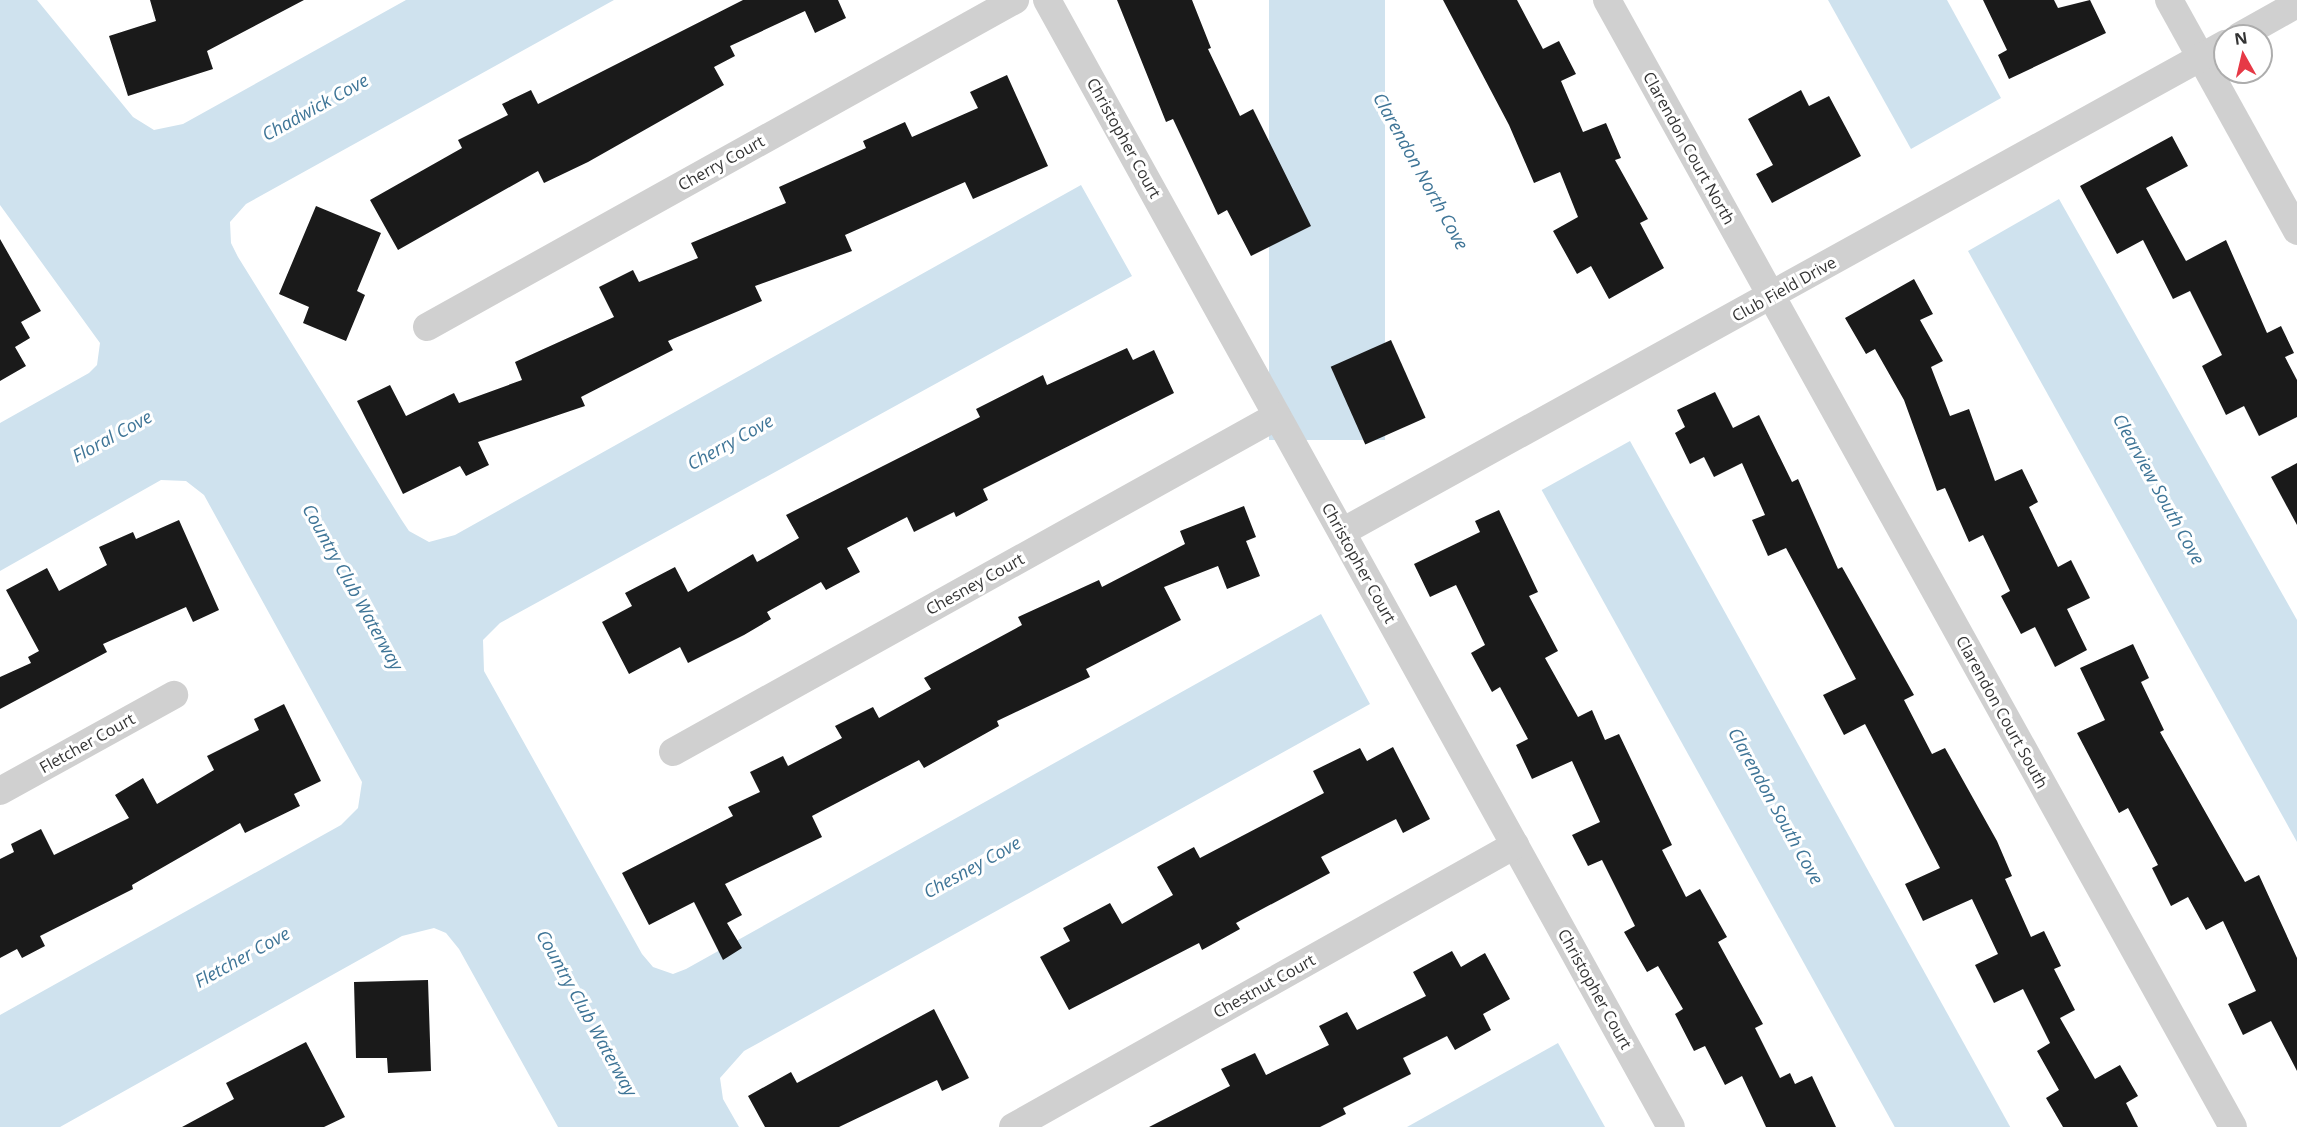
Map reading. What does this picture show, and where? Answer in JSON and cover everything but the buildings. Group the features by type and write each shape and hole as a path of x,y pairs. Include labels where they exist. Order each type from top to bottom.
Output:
{"street":[{"name":"Cherry Court","path":"427,327 1015,0"},
{"name":"Christopher Court","path":"1047,0 1671,1127"},
{"name":"Clarendon Court North","path":"1607,0 1771,296"},
{"path":"2169,0 2213,51"},
{"path":"2261,24 2297,4"},
{"name":"Club Field Drive","path":"1342,532 2213,51"},
{"path":"2228,84 2297,231"},
{"name":"Clarendon Court South","path":"1771,296 2233,1127"},
{"name":"Chesney Court","path":"673,752 1277,416"},
{"name":"Fletcher Court","path":"0,791 174,695"},
{"name":"Chestnut Court","path":"1013,1127 1515,845"}],"water":[{"path":"0,0 37,0 133,117 154,130 183,124 406,0 614,0 246,204 230,222 231,243 238,257 409,531 429,542 455,535 1081,185 1132,276 500,623 483,640 484,671 642,954 653,967 673,974 686,969 1321,614 1370,704 744,1051 720,1078 723,1099 739,1127 558,1127 459,949 446,933 434,928 402,936 60,1127 0,1127 0,1015 341,825 358,808 362,782 204,495 186,481 161,480 0,571 0,423 89,373 97,365 100,343 0,205"},
{"path":"1269,0 1385,0 1385,440 1269,440"},
{"path":"1828,0 1947,0 2001,98 1911,149"},
{"name":"Clearview South Cove","path":"2059,199 2297,620 2297,842 1968,251"},
{"name":"Clarendon South Cove","path":"1630,441 2010,1127 1895,1127 1542,490"},
{"path":"1558,1043 1605,1127 1407,1127"}],"water label":[{"name":"Chadwick Cove","path":"315,107"},
{"name":"Clarendon North Cove","path":"1421,171"},
{"name":"Floral Cove","path":"112,436"},
{"name":"Cherry Cove","path":"730,442"},
{"name":"Country Club Waterway","path":"353,587"},
{"name":"Chesney Cove","path":"972,867"},
{"name":"Fletcher Cove","path":"242,957"},
{"name":"Country Club Waterway","path":"587,1013"}]}
